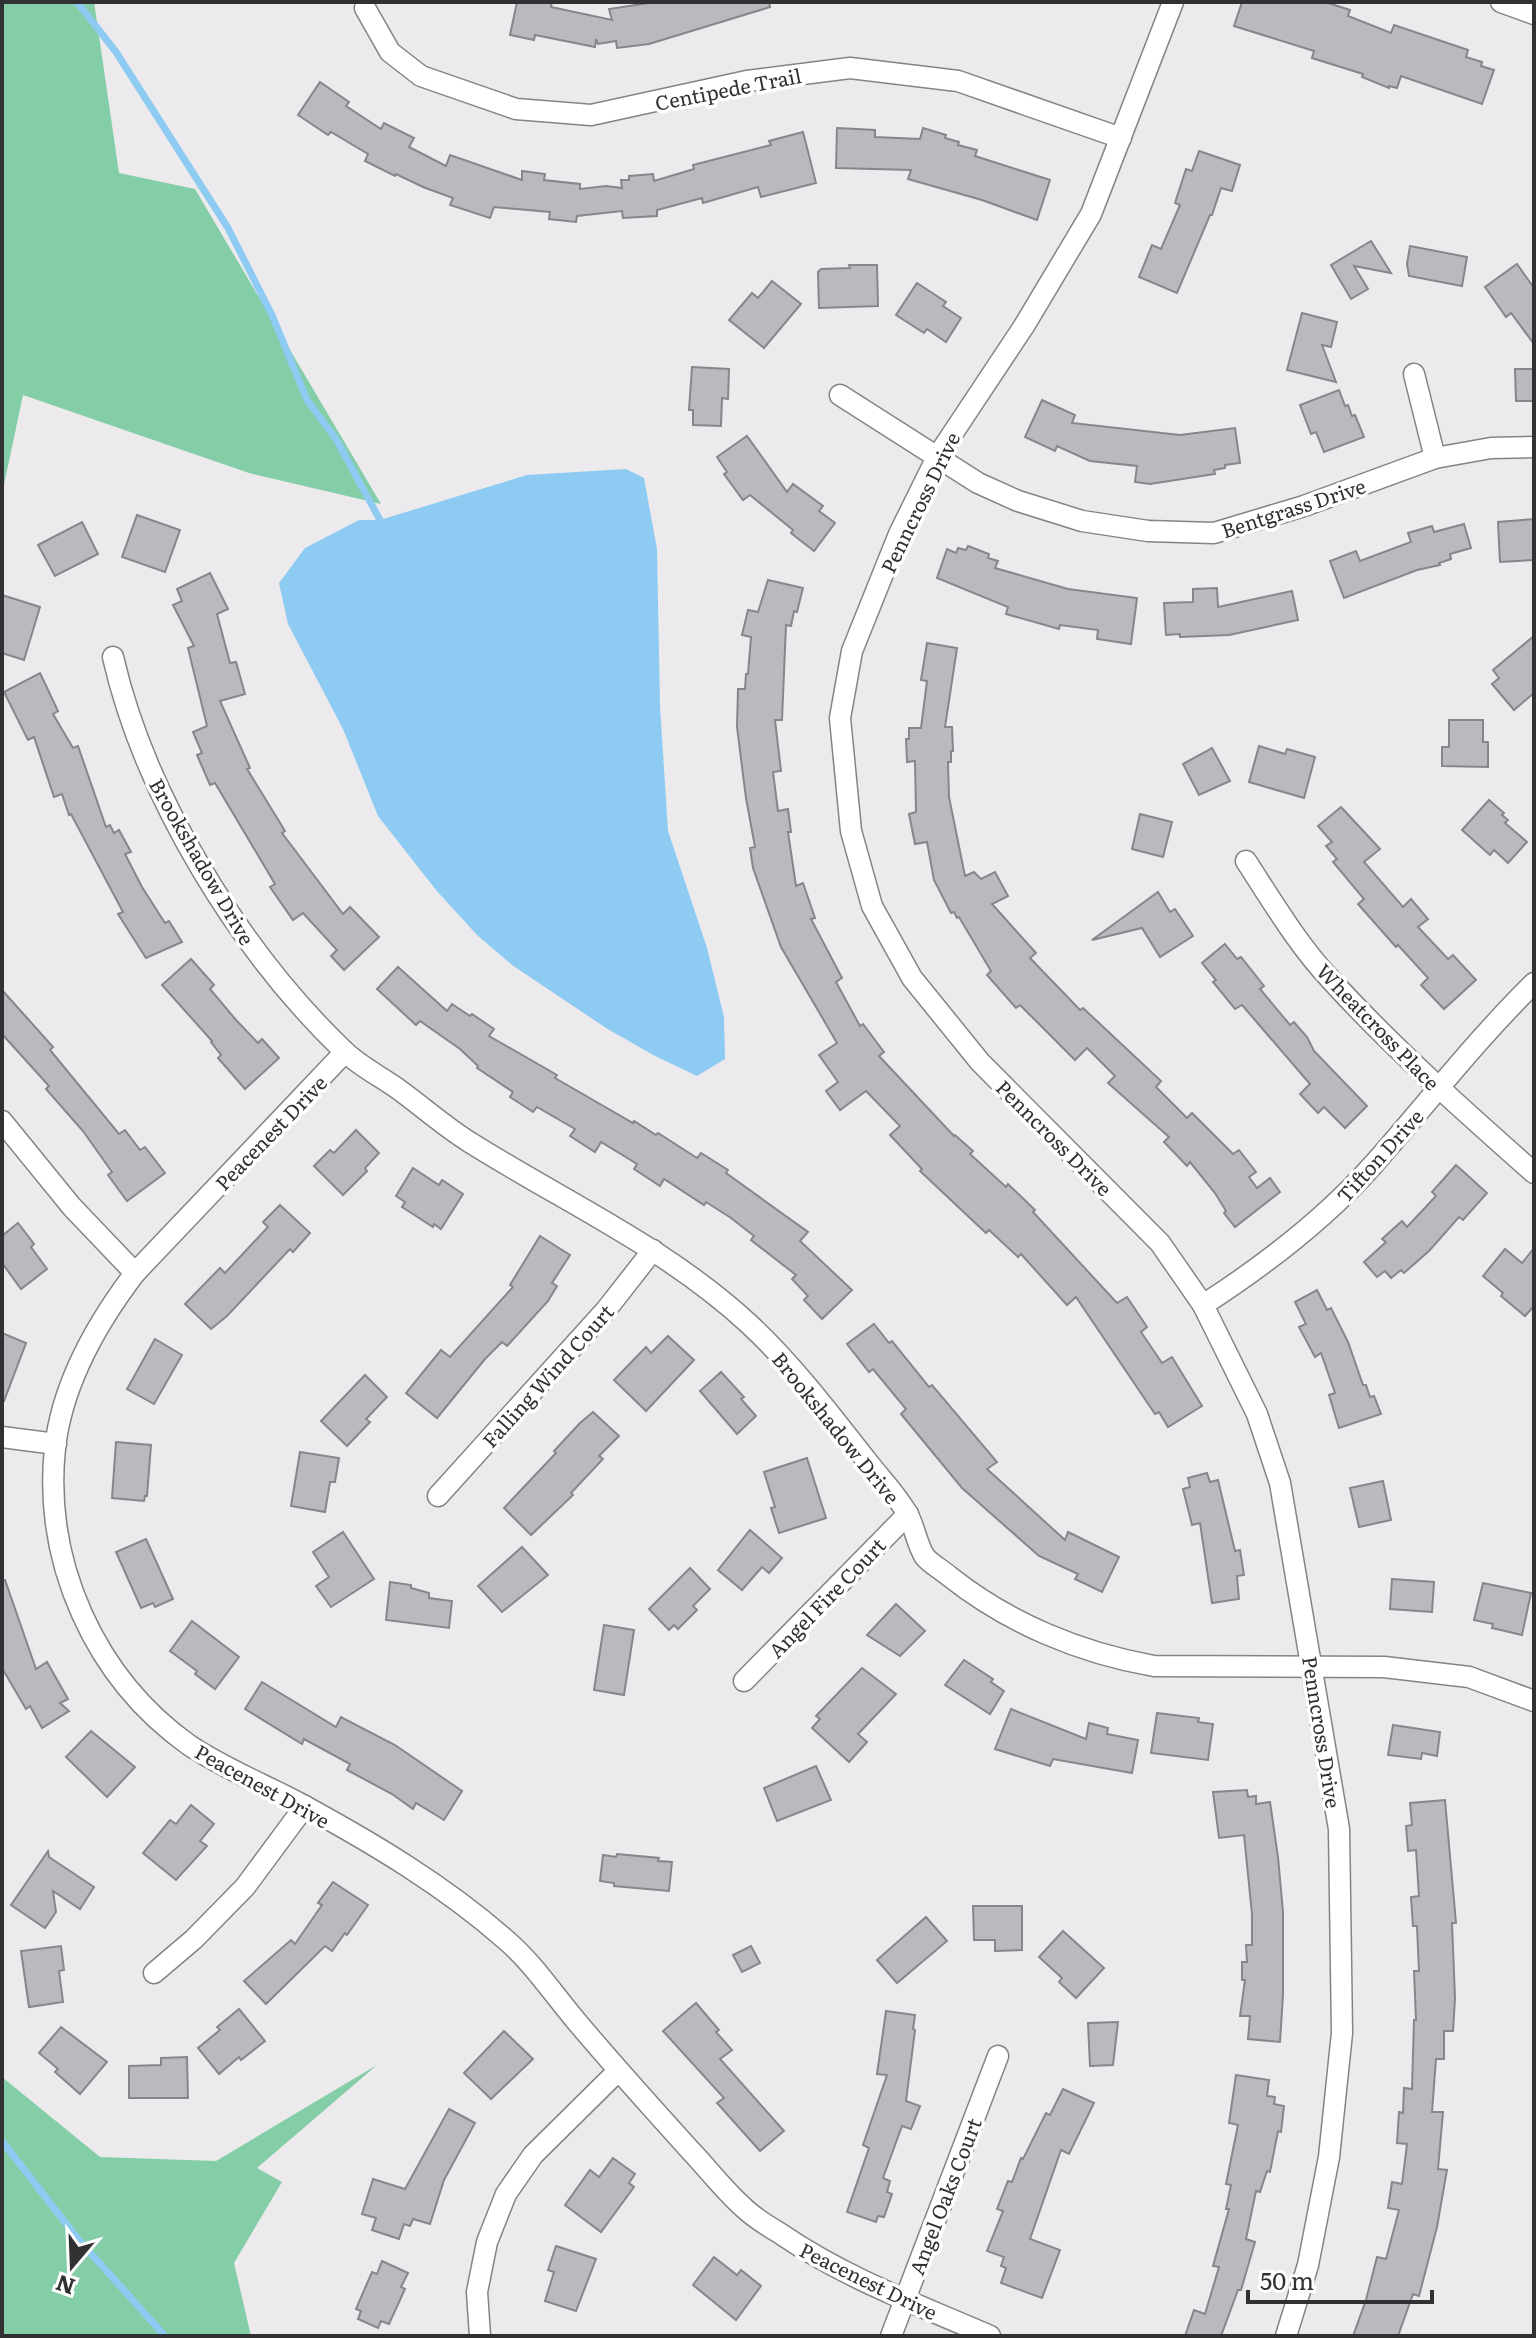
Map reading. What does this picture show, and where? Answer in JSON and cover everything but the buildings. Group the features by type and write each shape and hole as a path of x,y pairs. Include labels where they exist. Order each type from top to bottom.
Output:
{"street":[{"name":"Penncross Drive","path":"1173,2 1091,214 1024,326 937,457 899,534 852,651 840,718 851,831 872,906 912,978 980,1062 1160,1243 1203,1305 1257,1414 1280,1483 1339,1829 1342,2033 1329,2157 1308,2265 1286,2336"},
{"path":"1501,2 1534,14"},
{"name":"Centipede Trail","path":"365,8 390,52 421,76 516,109 591,115 747,81 850,68 958,81 1121,138"},
{"path":"1414,374 1435,458"},
{"name":"Bentgrass Drive","path":"840,395 937,457 1018,501 1082,521 1148,531 1214,533 1304,506 1435,458 1491,448 1534,447"},
{"name":"Brookshadow Drive","path":"113,657 121,690 149,767 227,909 262,960 345,1052 470,1142 698,1280 750,1325 806,1384 908,1514 926,1557 959,1584 991,1607 1078,1647 1120,1660 1154,1666 1384,1667 1469,1677 1534,1701"},
{"name":"Wheatcross Place","path":"1246,861 1279,912 1329,978 1438,1088 1534,1173"},
{"name":"Tifton Drive","path":"1203,1305 1251,1274 1311,1227 1371,1168 1438,1088 1534,983"},
{"name":"Peacenest Drive","path":"345,1052 135,1273 117,1297 83,1359 70,1389 56,1444 52,1502 60,1554 86,1624 106,1661 131,1694 192,1747 305,1806 422,1875 508,1941 618,2071 745,2210 818,2259 990,2336"},
{"path":"2,1121 72,1207 135,1273"},
{"name":"Falling Wind Court","path":"438,1496 606,1310 653,1250"},
{"path":"2,1437 56,1444"},
{"name":"Angel Fire Court","path":"744,1681 908,1514"},
{"path":"154,1973 194,1939 245,1887 305,1806"},
{"name":"Angel Oaks Court","path":"891,2336 998,2056"},
{"path":"480,2336 477,2292 487,2242 506,2194 533,2155 618,2071"}],"green space":[{"path":"2,2 94,2 119,173 195,189 381,504 249,473 23,395 2,494"},
{"path":"377,2065 257,2168 282,2182 234,2263 251,2336 2,2336 2,2077 100,2157 216,2161"}],"water":[{"path":"626,469 644,478 657,549 660,706 668,831 707,948 724,1017 725,1059 697,1076 606,1028 512,965 477,935 436,890 378,816 343,729 288,624 279,583 305,548 359,520 380,520 527,475"}],"waterway":[{"path":"77,2 116,52 228,228 272,315 307,400 336,439 380,520"},
{"path":"2,2141 78,2239 165,2336"}]}
